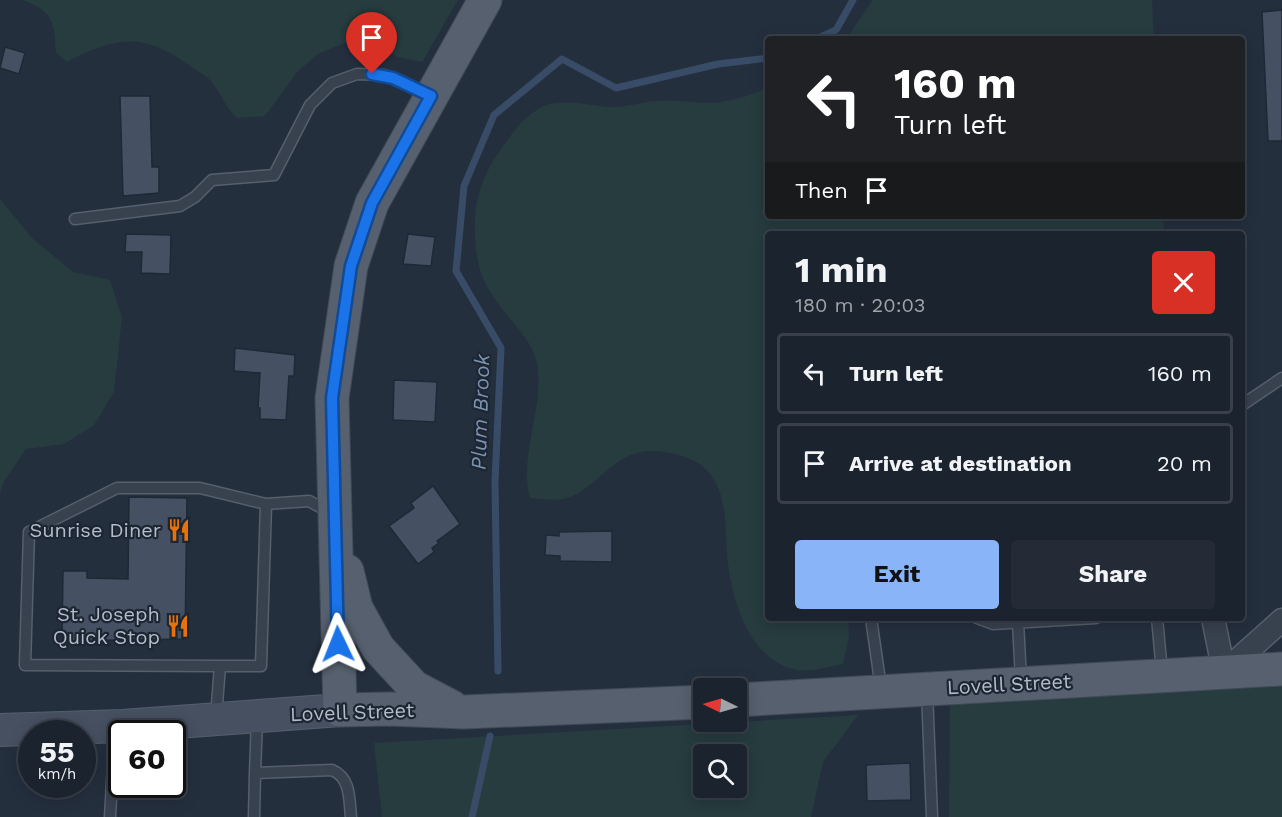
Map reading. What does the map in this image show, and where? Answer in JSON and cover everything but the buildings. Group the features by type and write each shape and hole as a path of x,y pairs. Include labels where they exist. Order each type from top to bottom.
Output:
{"main road":[{"path":"340,710 333,514 332,398 351,266 372,203 485,0"},
{"path":"333,514 356,608 378,648 414,687 464,712"},
{"name":"Lovell Street","path":"747,699 1282,669"},
{"name":"Lovell Street","path":"340,710 390,709 464,712 693,702"}],"street":[{"path":"1213,621 1224,672 1282,620"},
{"name":"Lovell Street","path":"186,722 340,710"},
{"name":"Lovell Street","path":"0,730 108,726"}],"lane":[{"path":"75,219 180,206 195,197 212,180 274,175 310,105 332,83 345,76 384,75 431,96"},
{"path":"1245,403 1282,378"},
{"path":"266,504 261,666 25,665 29,532 117,488 200,488 266,504 309,501 333,514"},
{"path":"871,621 881,692"},
{"path":"985,621 993,624 1038,621"},
{"path":"1157,621 1162,675"},
{"path":"1018,622 1022,684"},
{"path":"216,720 220,666"},
{"path":"927,689 932,817"},
{"path":"254,817 257,716"},
{"path":"255,773 332,770 341,774 347,785 351,817"},
{"path":"110,817 111,798"}],"green space":[{"path":"23,0 458,0 422,62 398,57 373,43 345,43 318,54 298,71 265,116 237,118 208,78 156,47 142,43 114,43 99,47 67,62 56,53 53,26 47,14"},
{"path":"873,0 1152,0 1154,36 848,36"},
{"path":"765,89 765,219 1163,219 1164,231 765,231 765,621 848,621 849,636 843,664 809,670 795,670 775,662 754,641 735,600 727,557 726,527 721,496 708,471 696,462 671,453 642,452 620,461 582,491 570,497 555,500 530,498 527,466 538,397 537,363 526,339 490,291 478,262 476,248 476,208 482,183 488,170 516,129 544,106 569,103 618,107 665,101 712,103 739,98"},
{"path":"0,199 32,238 73,272 110,280 122,317 114,392 94,425 64,444 26,449 5,480 0,492"},
{"path":"1282,684 1282,817 949,817 950,701"},
{"path":"858,715 823,762 811,817 382,817 374,743 693,725 693,732 747,732 747,721"}],"waterway":[{"name":"Plum Brook","path":"823,36 836,30 853,0"},
{"name":"Plum Brook","path":"498,671 495,482 501,348 456,271 464,186 494,115 562,59 616,88 718,64 765,58"},
{"name":"Plum Brook","path":"472,817 490,736"}],"place":[{"name":"Sunrise Diner","path":"179,530"},
{"name":"St. Joseph Quick Stop","path":"178,626"}],"route":[{"path":"338,644 333,514 332,398 351,266 372,203 431,96 393,78 372,74"}]}
